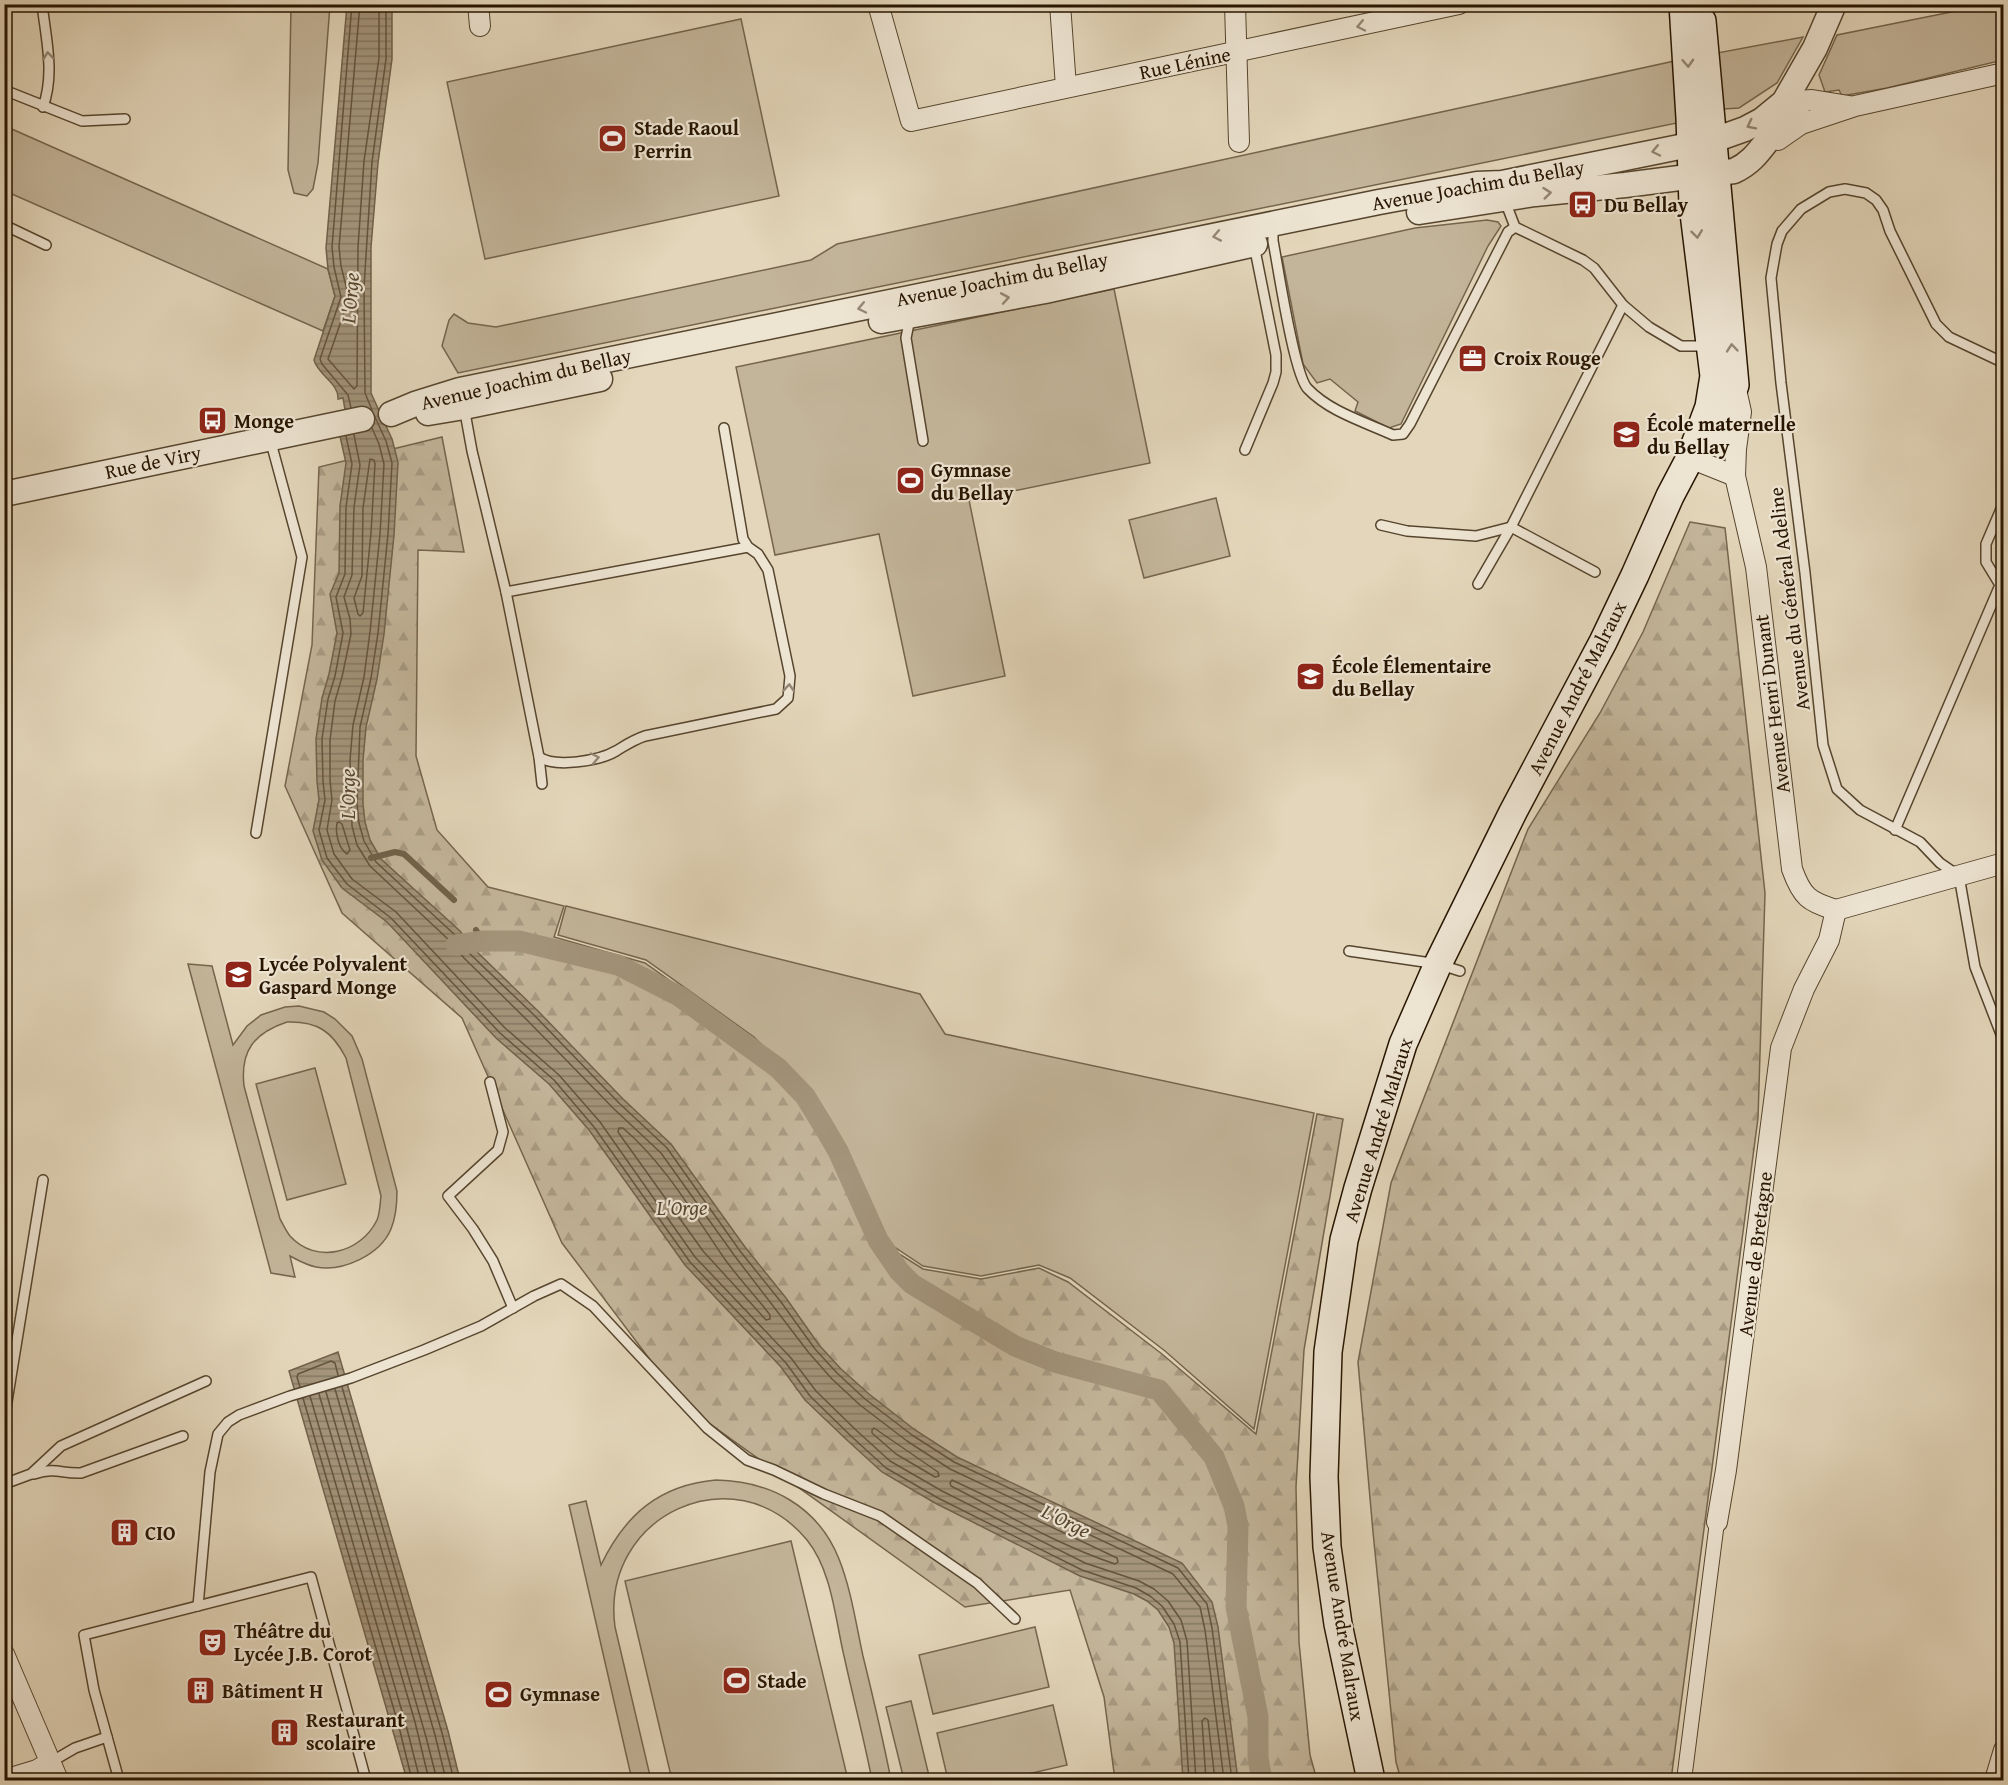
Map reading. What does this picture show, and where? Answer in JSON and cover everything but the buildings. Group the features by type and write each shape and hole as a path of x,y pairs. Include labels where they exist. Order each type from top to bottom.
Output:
{"main road":[{"path":"1683,4 1702,142"},
{"path":"1698,461 1714,376 1693,205 1703,174 1701,4"},
{"name":"Avenue Henri Dunant","path":"1698,461 1735,385 1703,174"},
{"name":"Avenue André Malraux","path":"1371,1780 1338,1624 1327,1547 1324,1477 1328,1352 1344,1240 1403,1044 1449,968 1513,812 1603,642 1655,532 1698,461"}],"street":[{"path":"478,4 480,26"},
{"name":"Rue Lénine","path":"878,4 911,121 1459,4"},
{"path":"1060,4 1066,87"},
{"path":"1235,4 1239,142"},
{"name":"Avenue Joachim du Bellay","path":"1503,190 1734,171 1746,165 1780,126 1792,117 1792,101 1834,4"},
{"path":"1761,150 1801,124 1855,106 2004,73"},
{"path":"1792,101 1855,106"},
{"name":"Avenue Joachim du Bellay","path":"391,414 434,412 462,399 911,306 1044,291 1263,234 1429,210 1702,142 1745,129 1792,101"},
{"name":"Avenue Henri Dunant","path":"1735,385 1741,412 1735,476 1756,567 1792,869 1799,890 1814,903 1836,910"},
{"path":"362,419 391,414"},
{"name":"Rue de Viry","path":"4,494 362,419"},
{"path":"1698,461 1735,476"},
{"path":"1836,910 2004,863"},
{"name":"Avenue de Bretagne","path":"1684,1780 1782,1047 1804,989 1828,940 1836,910"},
{"path":"4,1654 54,1771 37,1770 4,1780"},
{"path":"1995,1780 2004,1750"}],"lane":[{"path":"42,4 50,74 48,93 43,107"},
{"path":"4,90 82,121 125,119"},
{"name":"Avenue du Général Adeline","path":"1959,876 1940,863 1920,842 1860,810 1837,789 1823,745 1771,278 1775,253 1782,231 1801,209 1829,192 1845,189 1866,194 1876,200 1883,210 1890,231 1936,324 1949,337 2004,363"},
{"path":"1503,190 1515,227 1583,260 1594,268 1623,305 1649,327 1681,346 1710,346"},
{"path":"4,225 46,244"},
{"path":"1263,234 1297,367 1306,388 1330,406 1393,435 1403,434 1410,424 1508,232 1515,227"},
{"path":"1245,450 1276,372 1263,234"},
{"path":"1479,584 1511,527 1623,305"},
{"path":"911,306 906,338 923,441"},
{"path":"462,399 472,451 506,592 539,757 542,784"},
{"path":"539,757 551,762 593,759 616,752 632,740 645,736 776,709 785,703 789,692 790,676 768,570 758,554 748,547 743,539 723,428"},
{"path":"256,833 302,556 270,438"},
{"path":"1895,830 2000,585 1986,562 1986,544 2004,502"},
{"path":"1381,525 1407,531 1476,536 1511,527 1595,572"},
{"path":"506,592 748,547"},
{"path":"1959,876 1975,967 2004,1042"},
{"path":"1349,951 1449,968"},
{"path":"490,1082 503,1132 498,1150 448,1196 493,1261 513,1308"},
{"path":"4,1420 43,1180"},
{"path":"198,1606 210,1472 218,1434 228,1422 239,1415 290,1395 351,1378 481,1326 561,1284 593,1306 707,1428 747,1460 880,1516 977,1583 1015,1619"},
{"path":"31,1474 61,1446 206,1381"},
{"path":"4,1484 48,1470 81,1473 183,1436"},
{"path":"119,1780 94,1690 84,1635 311,1577 366,1780"},
{"path":"54,1771 75,1748 107,1737"}],"green space":[{"path":"291,5 330,5 318,163 313,189 307,196 294,193 288,170"},
{"path":"1986,5 2003,5 2003,60 1887,88 1842,96 1839,90 1825,92 1819,75 1837,35"},
{"name":"Stade Raoul Perrin","path":"741,19 779,196 485,259 447,82"},
{"path":"1803,37 1777,83 1739,108 1724,109 1717,53"},
{"path":"1679,60 1677,123 458,373 442,346 449,320 454,314 468,323 496,327 811,260 837,244"},
{"path":"5,126 328,269 335,296 323,331 5,191"},
{"path":"1487,220 1498,222 1501,226 1488,246 1401,424 1389,428 1355,411 1358,402 1330,379 1317,383 1303,364 1282,257 1415,228"},
{"name":"Gymnase du Bellay","path":"1114,289 1150,463 969,500 1005,676 913,696 879,534 775,555 736,367"},
{"path":"442,437 464,552 418,550 416,756 437,830 488,887 564,906 554,937 645,963 752,1039 806,1096 838,1142 854,1173 862,1203 882,1243 923,1269 981,1279 1039,1268 1068,1282 1162,1354 1256,1434 1317,1114 1343,1119 1304,1350 1296,1487 1299,1642 1310,1755 1317,1780 1115,1780 1104,1697 1070,1590 965,1607 685,1406 562,1243 462,1018 342,913 285,786 312,645 319,467"},
{"path":"1216,498 1230,556 1144,578 1129,520"},
{"path":"1690,522 1725,528 1765,893 1758,1118 1671,1780 1401,1780 1396,1762 1358,1362 1391,1183 1528,829 1600,713 1643,632"},
{"path":"566,906 920,994 945,1034 1314,1113 1254,1429 1165,1351 1070,1278 1039,1265 981,1276 923,1266 884,1240 864,1201 856,1172 841,1141 809,1094 754,1037 646,960 558,935"},
{"path":"188,964 212,966 233,1045 247,1026 261,1015 285,1007 299,1006 324,1012 335,1019 352,1036 362,1059 397,1191 396,1210 391,1229 378,1247 360,1260 327,1268 305,1264 290,1256 295,1277 271,1273","holes":["287,1022 315,1026 329,1034 346,1058 381,1196 378,1217 370,1231 349,1247 337,1251 312,1250 301,1245 286,1230 280,1219 244,1086 244,1063 252,1045 276,1026"]},
{"path":"315,1068 346,1184 287,1200 256,1084"},
{"path":"716,1480 755,1485 773,1491 805,1511 819,1524 830,1540 839,1559 850,1594 891,1780 872,1780 831,1595 815,1552 807,1540 777,1514 744,1501 710,1500 678,1509 650,1527 628,1554 616,1588 615,1627 651,1780 632,1780 569,1505 586,1501 601,1565 621,1531 646,1506 677,1488"},
{"name":"Stade","path":"791,1541 848,1780 672,1780 625,1581"},
{"path":"1035,1627 1049,1687 933,1714 919,1655"},
{"path":"911,1701 930,1780 904,1780 886,1707"},
{"path":"1053,1705 1067,1765 1002,1780 948,1780 937,1733"}],"water":[{"name":"L'Orge","path":"347,5 392,5 392,59 378,163 371,247 371,393 392,439 398,462 394,535 384,634 366,727 363,760 363,804 370,840 381,859 460,931 474,949 671,1144 819,1345 869,1394 915,1430 957,1457 1182,1563 1212,1602 1218,1627 1238,1780 1183,1780 1174,1643 1169,1627 1158,1610 1134,1594 1080,1576 935,1503 882,1472 805,1400 781,1367 685,1265 589,1130 549,1084 496,1038 387,922 342,888 322,860 313,831 319,800 316,739 322,698 337,633 330,594 339,573 340,506 346,463 337,423 347,421 343,398 338,399 335,388 314,360 335,296 328,269 326,248"},
{"path":"338,1352 448,1731 460,1780 407,1780 289,1371"}],"waterway":[{"path":"371,858 395,852 404,854 454,900"},
{"path":"476,930 483,941"},
{"path":"456,945 483,941 519,941 618,965 679,996 778,1068 805,1096 838,1151 878,1240 899,1271 912,1284 1015,1346 1055,1362 1159,1390 1214,1457 1234,1506 1238,1526 1236,1607 1258,1717 1258,1758 1262,1780"}],"place":[{"name":"Stade Raoul Perrin","path":"613,139"},
{"name":"Du Bellay","path":"1583,205"},
{"name":"Croix Rouge","path":"1473,358"},
{"name":"Monge","path":"213,421"},
{"name":"École maternelle du Bellay","path":"1626,435"},
{"name":"Gymnase du Bellay","path":"910,481"},
{"name":"École Élementaire du Bellay","path":"1311,677"},
{"name":"Lycée Polyvalent Gaspard Monge","path":"238,975"},
{"name":"CIO","path":"124,1533"},
{"name":"Théâtre du Lycée J.B. Corot","path":"213,1643"},
{"name":"Stade","path":"736,1681"},
{"name":"Bâtiment H","path":"201,1691"},
{"name":"Gymnase","path":"499,1694"},
{"name":"Restaurant scolaire","path":"285,1732"}]}
